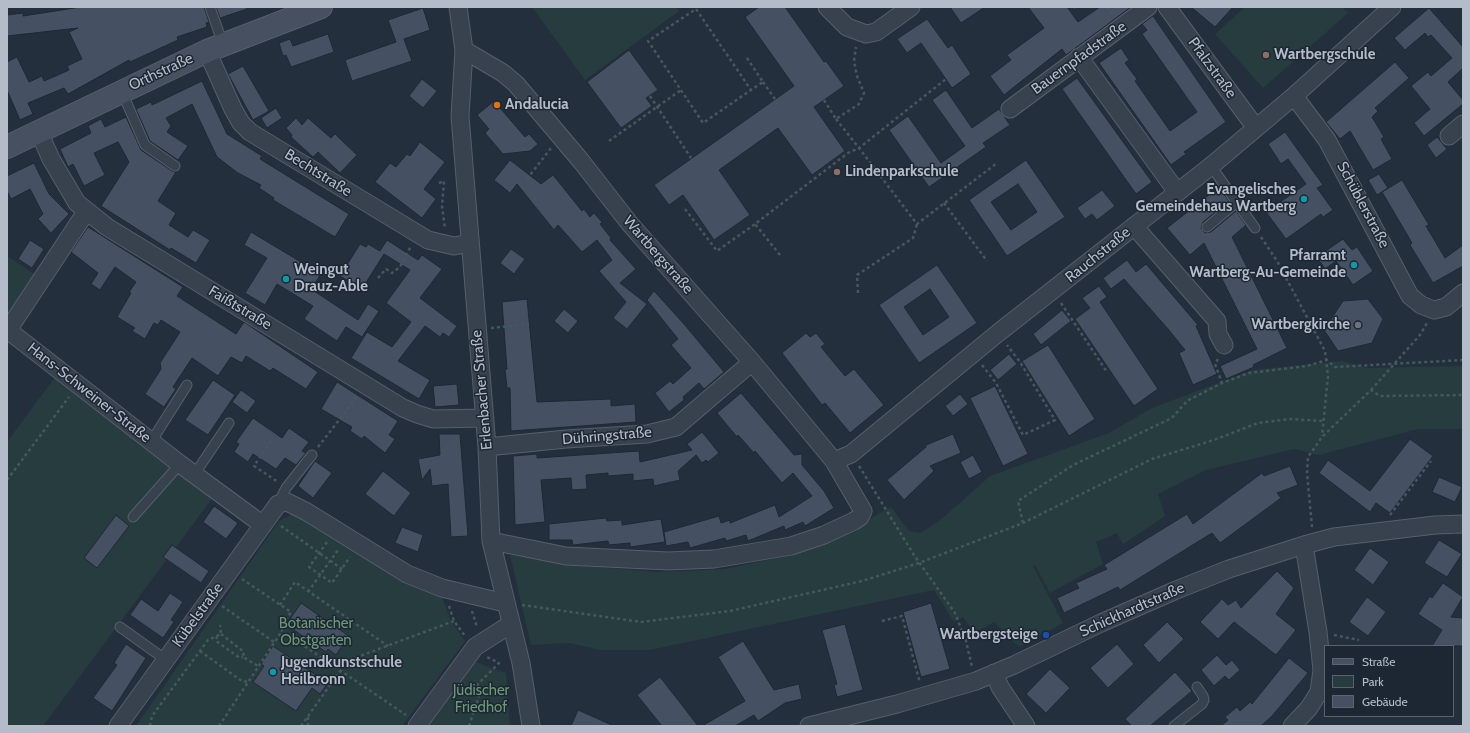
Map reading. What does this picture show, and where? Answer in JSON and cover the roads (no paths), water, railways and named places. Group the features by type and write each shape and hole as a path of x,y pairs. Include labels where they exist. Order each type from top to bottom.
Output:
{"street":[{"name":"Orthstraße","path":"7,147 215,47 320,7"},
{"path":"458,7 464,50"},
{"path":"827,7 847,27 866,34 876,32 911,7"},
{"name":"Bauernpfadstraße","path":"1010,109 1148,7"},
{"name":"Pfalzstraße","path":"1168,7 1256,128"},
{"name":"Rauchstraße","path":"834,461 851,454 973,353 1210,166 1294,96 1392,7"},
{"name":"Bechtstraße","path":"215,47 232,109 241,123 250,132 428,240 448,246 470,243"},
{"name":"Wartbergstraße","path":"464,50 503,73 516,84 562,138 630,224 752,362 834,461 862,510 860,517 854,521 824,535 791,546 714,559 668,561 566,556 491,541"},
{"name":"Erlenbacher Straße","path":"464,50 460,116 485,418 491,541 505,603 522,663 531,726"},
{"path":"1079,57 1177,192"},
{"name":"Schüblerstraße","path":"1294,96 1327,140 1410,296 1421,304 1434,310 1446,307 1463,293"},
{"path":"1449,136 1463,124"},
{"name":"Faißtstraße","path":"39,132 76,203 107,227 367,384 403,408 434,419 485,418"},
{"name":"Hans-Schweiner-Straße","path":"86,212 10,327 9,331 194,475 271,525"},
{"path":"1134,226 1217,321 1218,334 1224,345"},
{"name":"Dühringstraße","path":"487,447 566,439 647,434 676,427 752,362"},
{"path":"278,504 287,502 307,512 407,574 442,588 505,603"},
{"name":"Kübelstraße","path":"118,726 211,598 271,525 278,504"},
{"name":"Schickhardtstraße","path":"809,726 976,681 1174,591 1229,569 1308,544 1334,537 1463,524"},
{"path":"1292,726 1309,708 1318,692 1322,670 1308,544"},
{"path":"418,725 479,643 511,624"},
{"path":"994,673 1000,687 1026,726"}],"lane":[{"path":"210,7 215,47"},
{"path":"121,91 145,145 175,166"},
{"path":"1210,166 1255,228"},
{"path":"1208,227 1237,202"},
{"path":"151,442 187,385"},
{"path":"194,475 229,423"},
{"path":"278,504 286,488 312,456"},
{"path":"133,517 180,464"},
{"path":"120,627 166,660"},
{"path":"1174,726 1202,704 1204,700 1203,696 1197,687"}],"place":[{"name":"Wartbergschule","path":"1266,55"},
{"name":"Andalucia","path":"497,105"},
{"name":"Lindenparkschule","path":"837,172"},
{"name":"Evangelisches Gemeindehaus Wartberg","path":"1304,199"},
{"name":"Pfarramt Wartberg-Au-Gemeinde","path":"1354,265"},
{"name":"Weingut Drauz-Able","path":"286,279"},
{"name":"Wartbergkirche","path":"1358,325"},
{"name":"Wartbergsteige","path":"1046,635"},
{"name":"Jugendkunstschule Heilbronn","path":"273,672"}],"park label":[{"name":"Botanischer Obstgarten","path":"316,632"},
{"name":"Jüdischer Friedhof","path":"481,700"}]}
